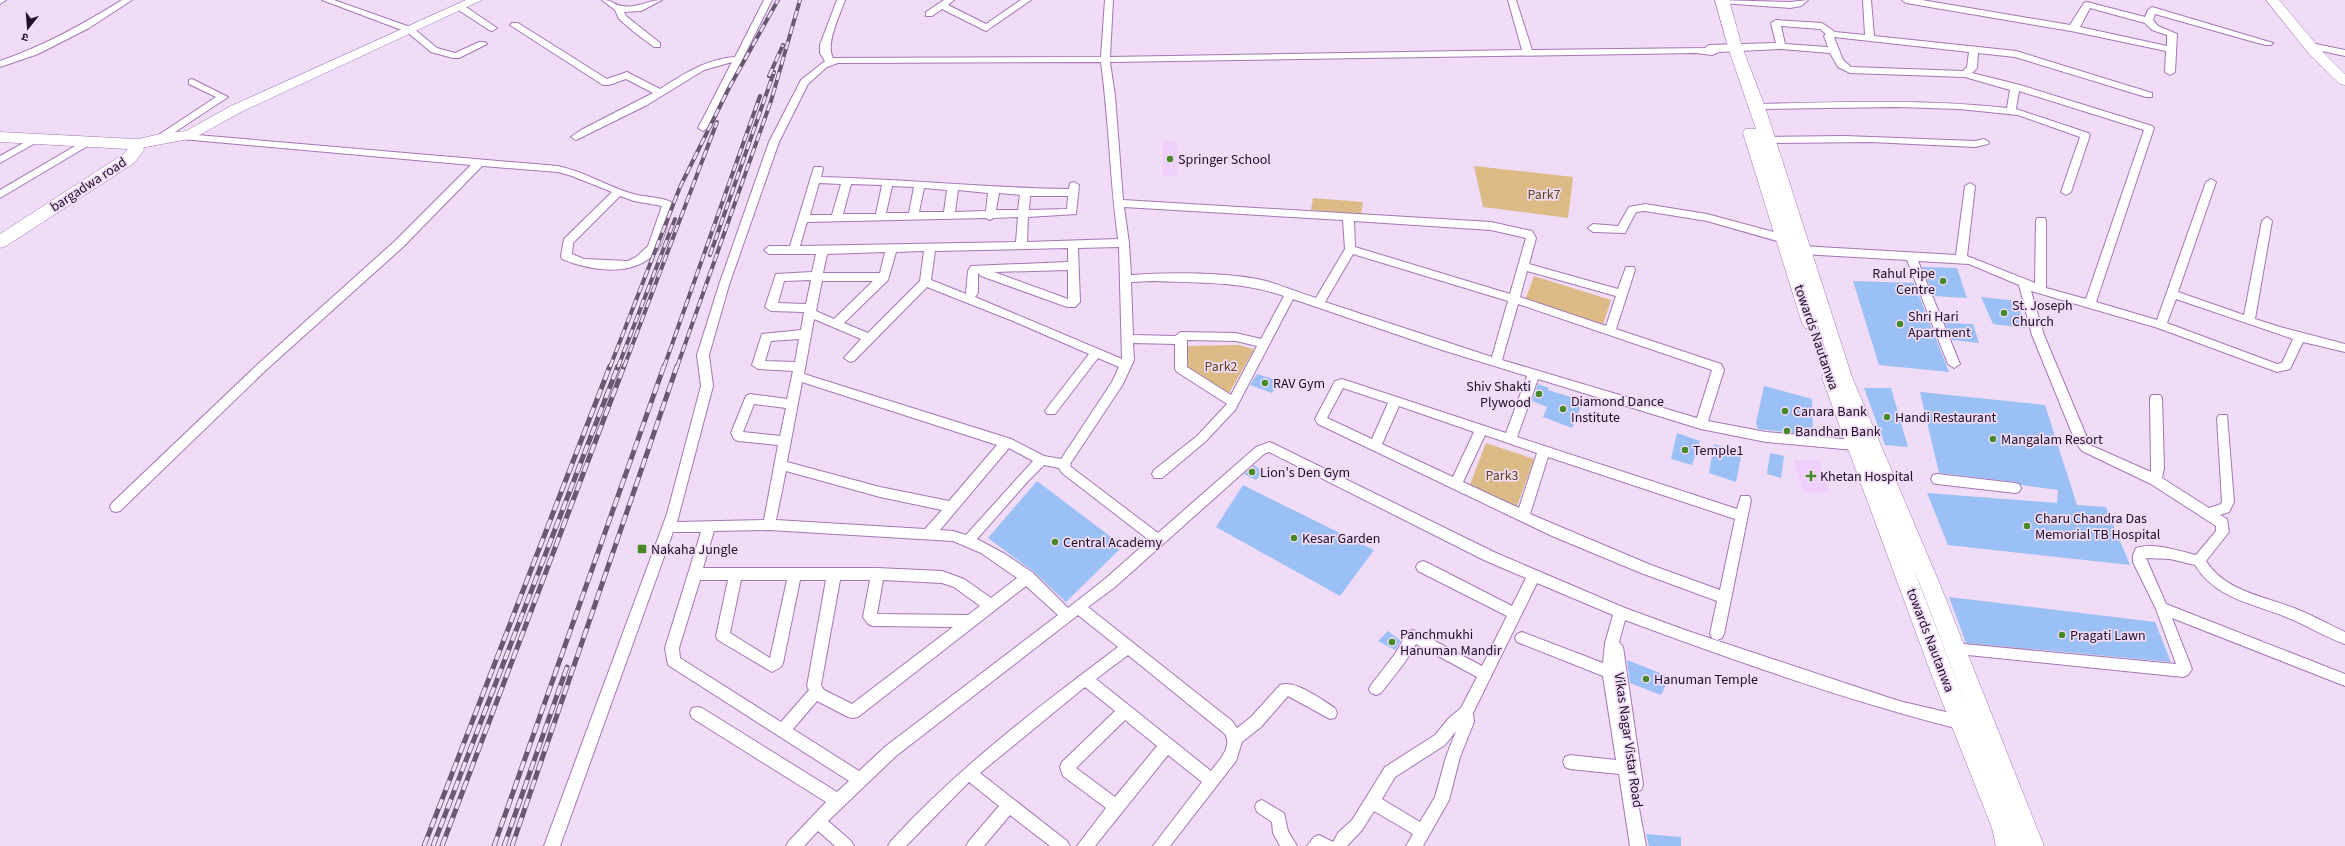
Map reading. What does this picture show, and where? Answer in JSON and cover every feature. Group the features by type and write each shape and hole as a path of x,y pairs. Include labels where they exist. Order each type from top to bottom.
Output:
{"main road":[{"name":"towards Nautanwa","path":"1712,0 1725,48 1802,297 1854,445 2004,828 2008,846"},
{"path":"1722,0 1725,48 1757,107 1844,377 1931,587 1953,649 1979,709 2032,846"},
{"name":"bargadwa road","path":"0,137 135,144 136,150 128,159 0,242"}],"street":[{"path":"0,64 35,52 86,26 128,0"},
{"path":"326,0 410,30 434,50 456,56 482,44"},
{"path":"185,137 236,108 476,0"},
{"path":"606,0 619,9 624,19 657,45"},
{"path":"619,9 638,9 658,0"},
{"path":"702,128 739,59 768,0"},
{"path":"830,62 825,53 825,45 841,0"},
{"path":"929,14 950,0"},
{"path":"942,6 986,28 1027,0"},
{"path":"1064,464 1117,384 1128,360 1124,243 1118,203 1105,60 1109,0"},
{"path":"1512,0 1528,53"},
{"path":"1722,0 1790,5 1798,4 1804,0"},
{"path":"1867,0 1870,38"},
{"path":"1906,0 2071,28 2170,49"},
{"path":"2272,0 2311,46 2345,81"},
{"path":"2071,28 2076,26 2086,5 2148,20 2155,28 2172,34 2170,49 2170,72"},
{"path":"460,7 492,28"},
{"path":"2148,20 2150,11 2155,10 2268,43"},
{"path":"1781,46 1776,23 1822,26 1832,34 1974,51 2016,54 2149,95"},
{"path":"516,25 606,83 627,75 660,93"},
{"path":"1832,34 1829,36 1833,50 1844,68 1850,70 1965,74 2149,128 2090,306"},
{"path":"552,846 668,527 707,386 703,355 724,285 765,165 804,82 830,62 837,60 1105,60 1696,50 1712,52 1725,48 1781,46 1833,50"},
{"path":"2311,46 2345,53"},
{"path":"1965,74 1972,68 1974,51"},
{"path":"576,137 660,93 712,62 739,59"},
{"path":"160,138 223,98 192,82"},
{"path":"2011,111 2015,88"},
{"path":"1757,107 1897,104 2019,112 2085,135 2066,192"},
{"path":"135,144 160,138 185,137 567,170 618,192 641,200 668,204 653,248 647,255 629,265 584,263 566,256 566,248 572,236 618,192"},
{"path":"1767,140 1853,138 1914,139 1975,144 1984,142"},
{"path":"0,160 36,139"},
{"path":"0,195 88,142"},
{"path":"116,507 262,367 399,244 480,162"},
{"path":"794,250 818,169"},
{"path":"803,219 990,216 1072,212 1074,189 1025,192 888,182 815,180"},
{"path":"836,219 846,180"},
{"path":"880,218 888,182"},
{"path":"2161,324 2173,294 2211,182"},
{"path":"913,217 920,184"},
{"path":"949,216 953,186"},
{"path":"1961,259 1970,186"},
{"path":"990,216 994,190"},
{"path":"1021,246 1025,192"},
{"path":"1118,203 1491,226 1528,234 1532,238 1496,362"},
{"path":"1593,228 1621,230 1633,209 1649,207 1722,222 1784,239"},
{"path":"1320,303 1350,248 1348,217"},
{"path":"2040,290 2041,221"},
{"path":"2248,320 2267,221"},
{"path":"769,250 891,249 1124,243"},
{"path":"982,269 985,273 1071,304 1074,302 1074,245"},
{"path":"850,358 925,282 930,248"},
{"path":"1350,248 1514,299 1719,368 1701,424"},
{"path":"836,324 884,277 891,249"},
{"path":"769,525 822,250"},
{"path":"1802,250 1961,259 1984,265 2024,285 2090,306 2161,324 2277,368 2286,366 2300,336"},
{"path":"1911,256 1954,364"},
{"path":"969,299 973,287 973,271 982,269 1073,266"},
{"path":"1524,266 1622,294"},
{"path":"1610,331 1630,270"},
{"path":"869,338 810,311 771,307 780,277 884,277"},
{"path":"1125,279 1153,277 1248,282 1320,303 1534,374 1701,424 1766,437 1854,445"},
{"path":"925,282 1017,318 1125,365"},
{"path":"2024,285 2038,335 2082,443 2091,451 2155,480 2209,513 2222,523 2223,532 2199,560"},
{"path":"1158,474 1202,439 1233,402 1290,294"},
{"path":"2173,294 2248,320 2345,348"},
{"path":"806,334 766,336 758,365 799,371 1005,443 1009,442 1042,460 1064,464"},
{"path":"1233,402 1180,369 1180,340 1184,335 1236,337 1264,344"},
{"path":"1127,340 1180,340"},
{"path":"1051,411 1096,353"},
{"path":"1510,440 1534,374"},
{"path":"1725,598 1605,553 1456,485 1322,421 1321,419 1340,383 1741,516"},
{"path":"2155,480 2158,468 2156,398"},
{"path":"785,441 738,436 737,433 750,399 792,404"},
{"path":"1375,446 1395,401"},
{"path":"2209,513 2225,508 2228,502 2223,418"},
{"path":"1456,485 1481,430"},
{"path":"928,535 1005,443"},
{"path":"794,846 816,821 891,751 1110,583 1260,450 1270,447 1491,557 1620,612 1685,636 1892,705 1963,723"},
{"path":"1524,517 1544,451"},
{"path":"969,540 1024,476 1042,460"},
{"path":"1064,464 1066,470 1158,540"},
{"path":"781,465 880,492 952,507"},
{"path":"1937,479 2015,488"},
{"path":"1717,634 1745,500"},
{"path":"668,527 769,525 952,536 969,540 1028,577 1073,611 1128,647 1227,726 1235,739 1235,746 1231,756 1161,846"},
{"path":"709,527 672,648 673,661 782,732 860,780"},
{"path":"1953,649 2183,671 2185,669 2162,609 2140,562 2139,555 2141,552 2170,554 2199,560 2224,588 2290,613 2345,638"},
{"path":"1423,567 1514,614"},
{"path":"695,574 877,574 942,577 959,583 991,606"},
{"path":"736,574 723,636 772,666 776,663 795,574"},
{"path":"834,574 814,686 816,692 850,712 856,712 1028,577"},
{"path":"877,574 870,617 873,620 971,621"},
{"path":"1339,846 1343,838 1357,824 1390,772 1440,740 1456,720 1466,713 1534,575"},
{"path":"2162,609 2345,680"},
{"path":"1620,612 1614,634 1609,672 1638,846"},
{"name":"Vikas Nagar Vistar Road","path":"1614,634 1645,846"},
{"path":"1376,689 1415,636 1485,674"},
{"path":"1522,638 1609,672"},
{"path":"896,846 968,773 1085,679 1128,647"},
{"path":"1085,679 1212,781"},
{"path":"1235,739 1256,722 1285,689 1292,690 1330,713"},
{"path":"782,732 816,692"},
{"path":"1117,807 1068,771 1068,767 1125,711"},
{"path":"697,713 838,801"},
{"path":"1414,846 1442,800 1453,757 1467,722 1466,713"},
{"path":"1085,846 1167,745"},
{"path":"1570,762 1625,768"},
{"path":"968,773 1062,846"},
{"path":"1372,801 1423,832"},
{"path":"974,846 1009,804"},
{"path":"1262,807 1279,818 1281,833 1289,846"},
{"path":"816,821 846,846"},
{"path":"1315,846 1320,842 1327,846"}],"shaded area":[{"name":"Springer School","path":"1163,141 1177,141 1177,176 1163,176"},
{"name":"Khetan Hospital","path":"1793,460 1819,460 1829,492 1804,493"}],"green space":[{"name":"Park7","path":"1474,166 1573,177 1568,218 1483,207"},
{"path":"1313,198 1363,202 1361,214 1311,210"},
{"path":"1534,276 1611,300 1603,325 1525,300"},
{"name":"Park2","path":"1238,345 1254,349 1228,395 1184,368 1184,346"},
{"name":"Park3","path":"1486,443 1534,459 1516,509 1469,487"}],"building":[{"name":"Rahul Pipe Centre","path":"1922,267 1957,268 1967,298 1934,296"},
{"name":"Shri Hari Apartment","path":"1853,281 1914,283 1949,372 1879,365"},
{"name":"St. Joseph Church","path":"1981,297 2017,301 2025,328 1993,324"},
{"path":"1945,323 1973,324 1979,343 1952,340"},
{"name":"RAV Gym","path":"1257,374 1279,381 1272,393 1250,385"},
{"name":"Diamond Dance Institute","path":"1538,384 1549,388 1548,390 1583,401 1572,428 1543,417 1547,407 1532,401"},
{"name":"Canara Bank","path":"1764,386 1812,399 1813,435 1758,429 1756,423"},
{"name":"Handi Restaurant","path":"1864,388 1891,388 1908,447 1885,445"},
{"path":"1920,392 2045,405 2077,505 2106,507 2130,565 1948,545 1927,493 2057,503 2058,490 2021,485 2015,482 1939,473"},
{"name":"Temple1","path":"1677,433 1700,441 1692,465 1671,459"},
{"path":"1714,444 1742,452 1736,482 1709,473"},
{"path":"1770,453 1784,456 1781,478 1767,474"},
{"name":"Lion's Den Gym","path":"1254,465 1263,472 1256,480 1244,474"},
{"name":"Central Academy","path":"1037,481 1123,546 1066,602 1034,572 988,538"},
{"name":"Kesar Garden","path":"1243,485 1374,550 1340,596 1216,527"},
{"name":"Pragati Lawn","path":"1949,597 2155,622 2171,662 1966,643"},
{"name":"Panchmukhi Hanuman Mandir","path":"1388,631 1401,641 1395,650 1378,641"},
{"name":"Hanuman Temple","path":"1627,660 1670,677 1661,695 1630,683"},
{"path":"1646,834 1681,837 1681,846 1649,846"}],"railway":[{"path":"610,367 680,187 729,88 778,0"},
{"path":"677,367 771,101 800,0"},
{"path":"769,76 783,45"},
{"path":"710,255 774,72"},
{"path":"664,367 760,96"},
{"path":"624,367 717,122"},
{"path":"618,367 675,219"},
{"path":"424,846 610,366"},
{"path":"433,846 618,366"},
{"path":"442,846 624,366"},
{"path":"494,846 664,366"},
{"path":"512,846 677,366"},
{"path":"504,846 567,667"}],"place":[{"name":"Springer School","path":"1170,159"},
{"name":"Rahul Pipe Centre","path":"1943,281"},
{"name":"St. Joseph Church","path":"2004,313"},
{"name":"Shri Hari Apartment","path":"1900,324"},
{"name":"RAV Gym","path":"1265,383"},
{"name":"Shiv Shakti Plywood","path":"1539,394"},
{"name":"Diamond Dance Institute","path":"1563,409"},
{"name":"Canara Bank","path":"1785,411"},
{"name":"Handi Restaurant","path":"1887,417"},
{"name":"Bandhan Bank","path":"1787,431"},
{"name":"Mangalam Resort","path":"1993,439"},
{"name":"Temple1","path":"1685,450"},
{"name":"Lion's Den Gym","path":"1252,472"},
{"name":"Khetan Hospital","path":"1811,476"},
{"name":"Charu Chandra Das Memorial TB Hospital","path":"2027,526"},
{"name":"Kesar Garden","path":"1294,538"},
{"name":"Central Academy","path":"1055,542"},
{"name":"Nakaha Jungle","path":"642,549"},
{"name":"Pragati Lawn","path":"2062,635"},
{"name":"Panchmukhi Hanuman Mandir","path":"1392,642"},
{"name":"Hanuman Temple","path":"1646,679"}]}
